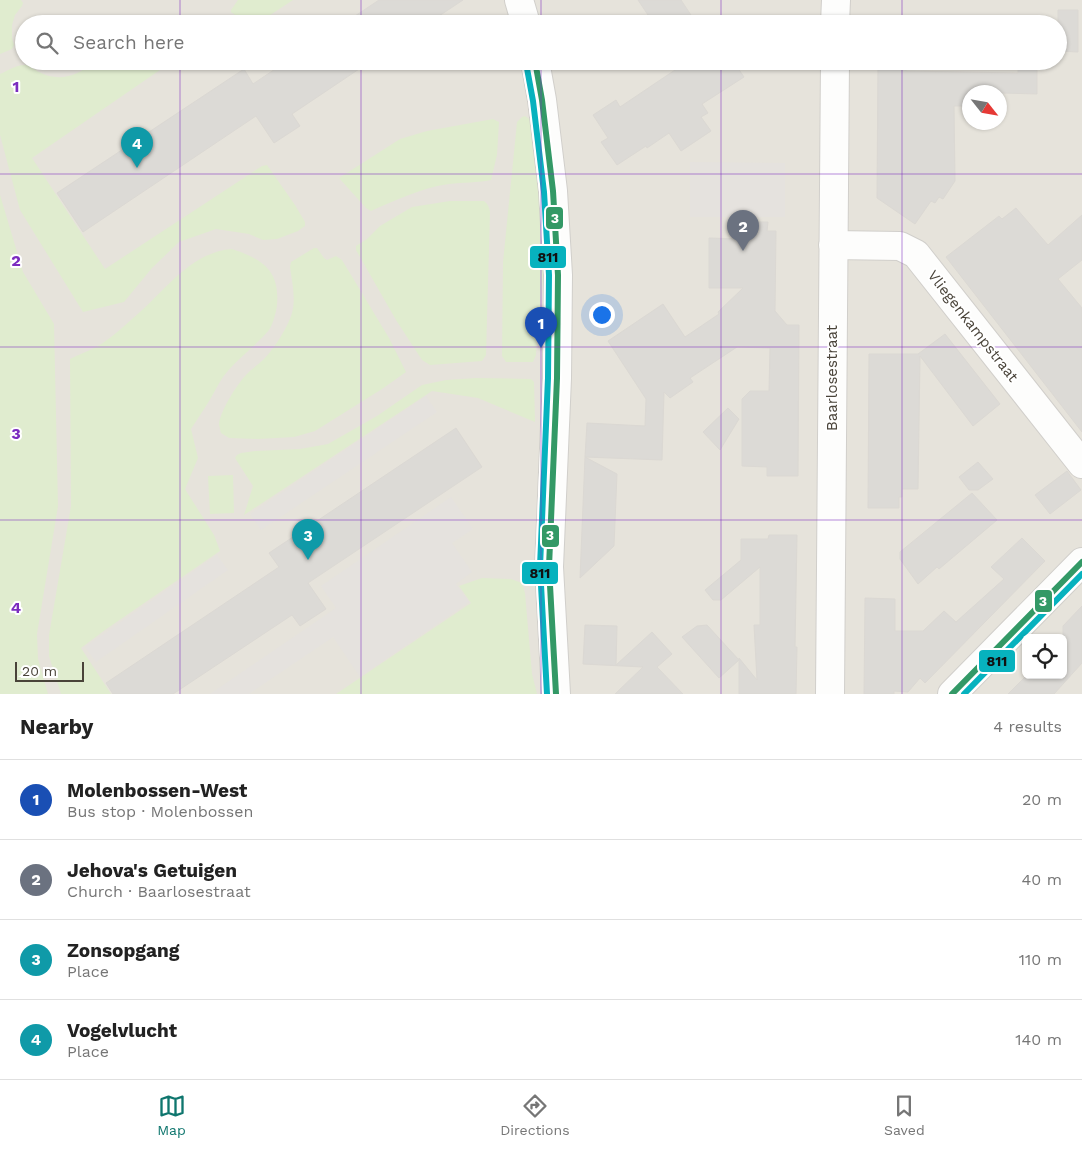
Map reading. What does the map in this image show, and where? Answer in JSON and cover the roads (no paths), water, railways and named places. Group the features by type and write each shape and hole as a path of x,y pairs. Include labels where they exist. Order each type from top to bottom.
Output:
{"street":[{"path":"519,0 523,15"},
{"path":"835,15 836,0"},
{"path":"537,70 553,191 558,275 557,378 549,567 556,694"},
{"name":"Baarlosestraat","path":"830,694 835,70"},
{"name":"Vliegenkampstraat","path":"833,245 900,246 916,254 1082,464"},
{"path":"952,694 1082,562"}],"place":[{"name":"Vogelvlucht","path":"137,168"},
{"name":"Jehova's Getuigen","path":"743,251"},
{"name":"Molenbossen-West","path":"541,348"},
{"name":"Zonsopgang","path":"308,560"}]}
